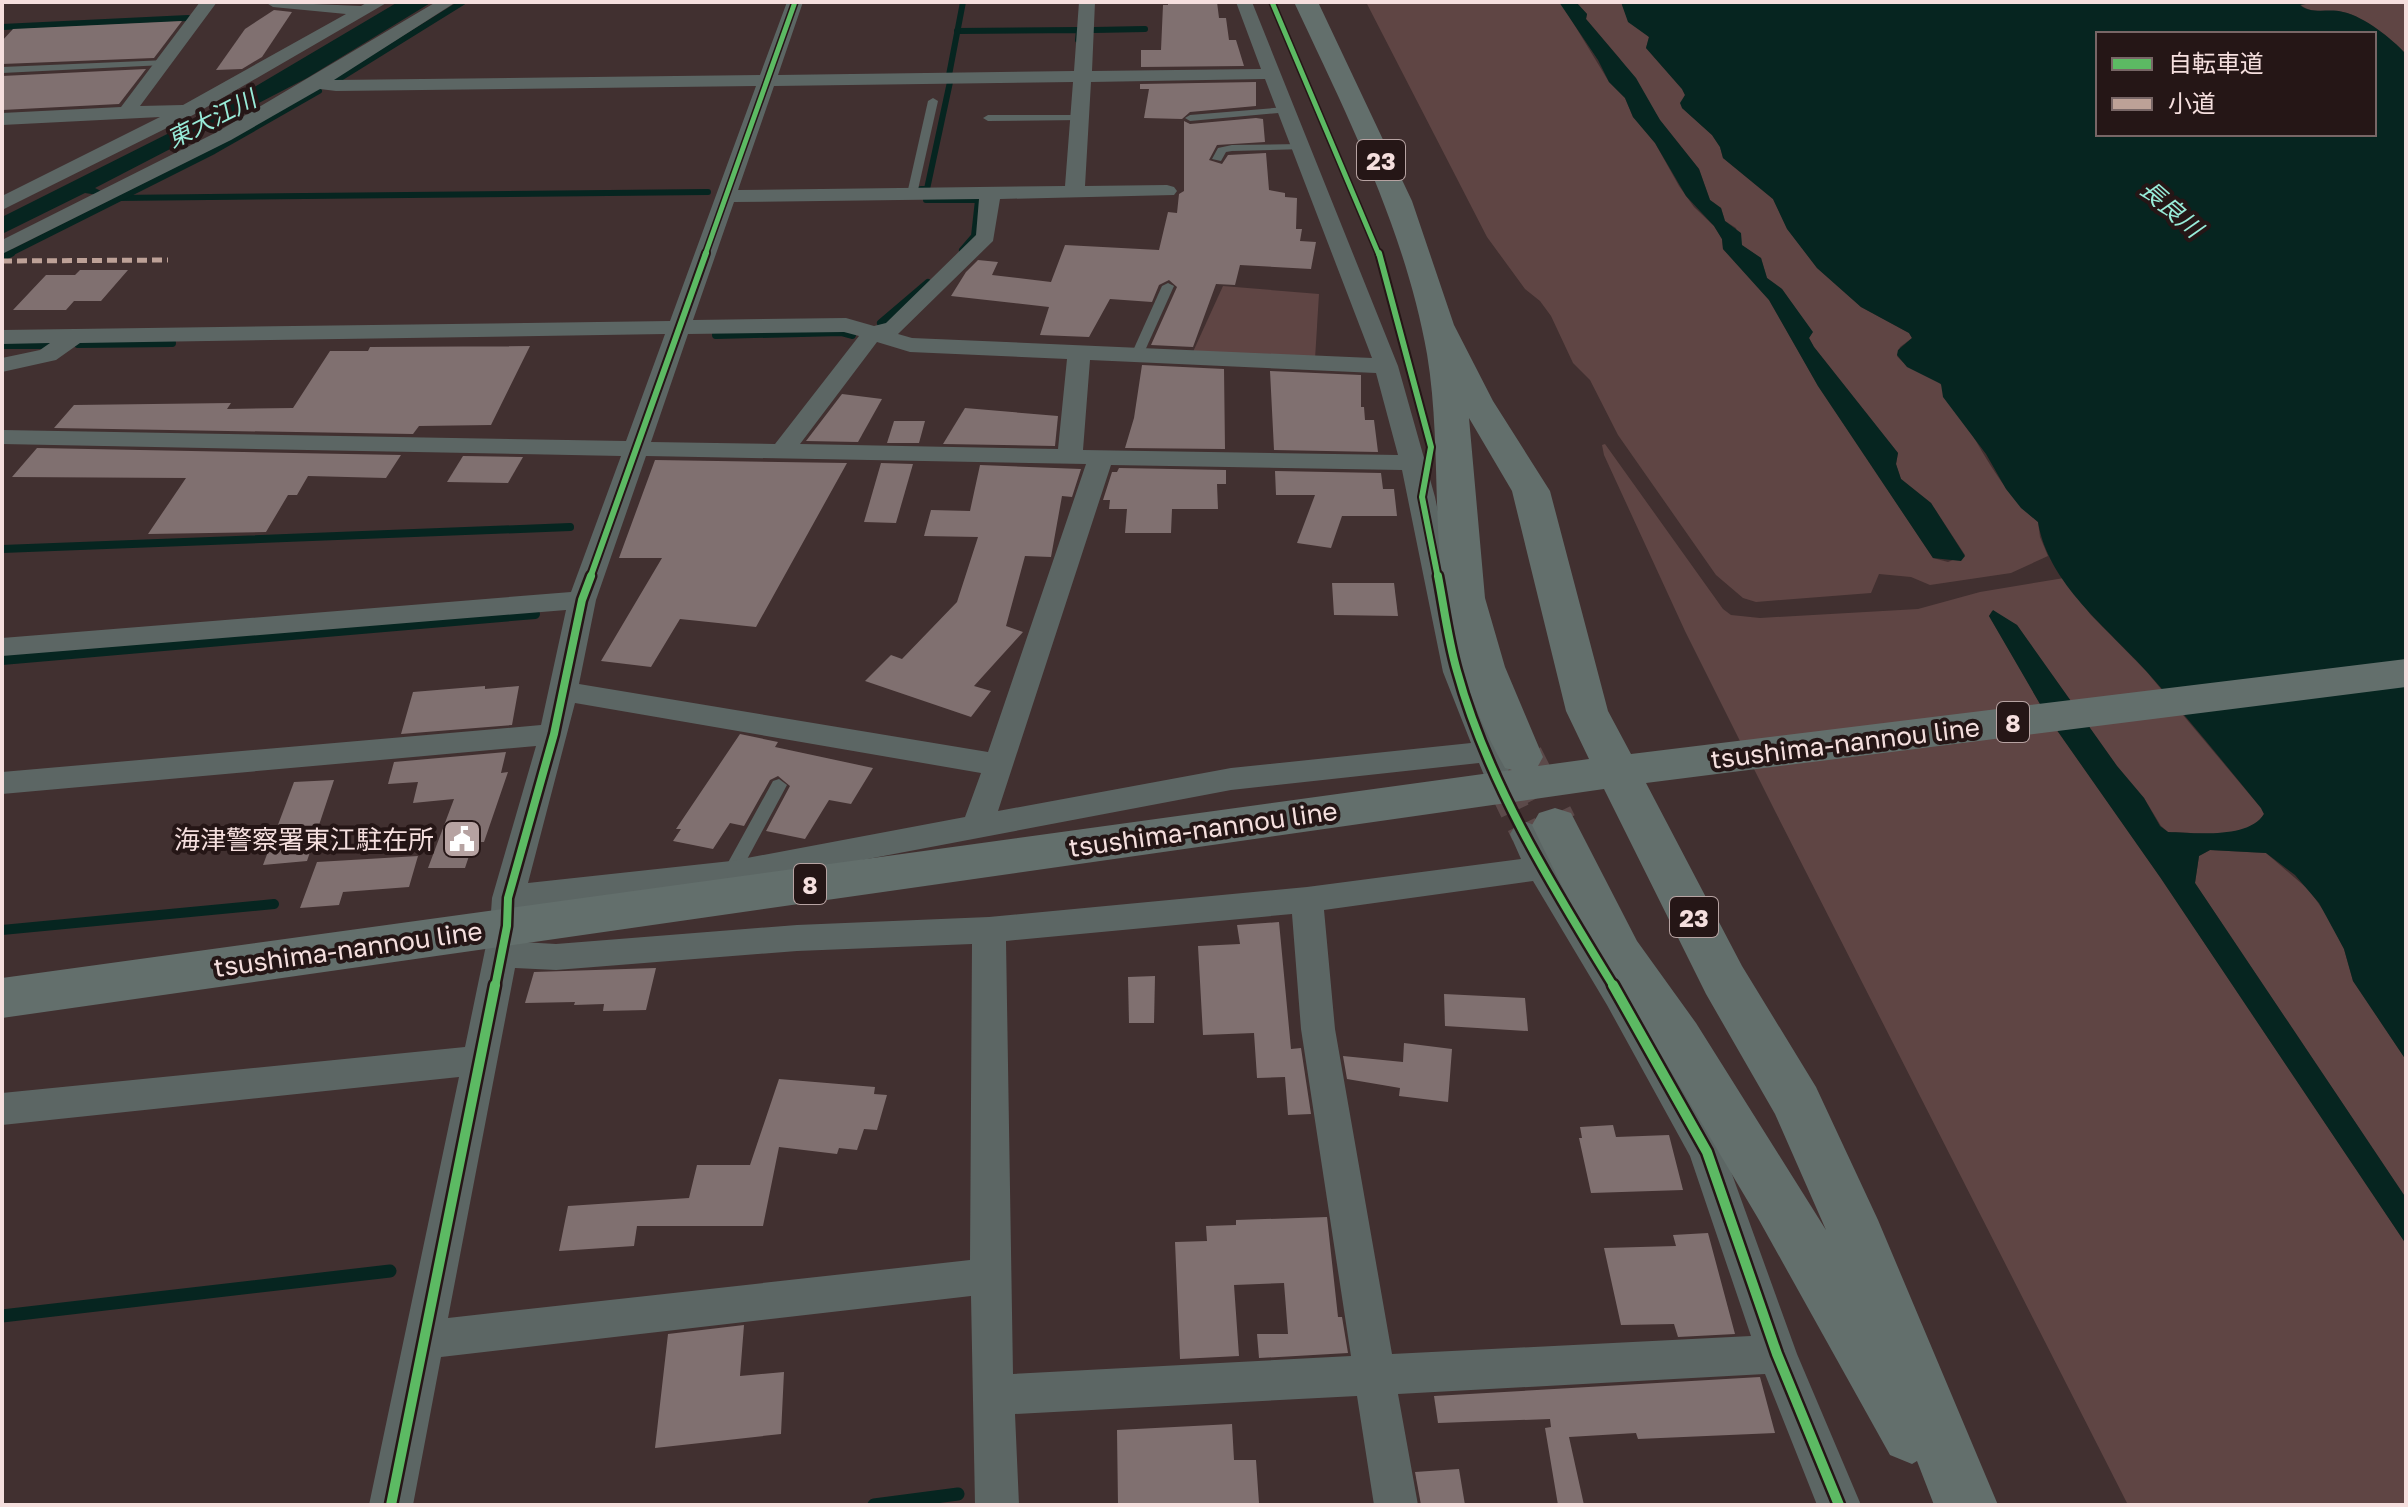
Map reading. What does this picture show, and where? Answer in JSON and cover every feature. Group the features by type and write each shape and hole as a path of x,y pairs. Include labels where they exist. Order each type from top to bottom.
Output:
{"main road":[{"name":"23","path":"1306,2 1398,196 1438,326 1476,401 1531,491 1587,711 1724,980 1797,1103 1850,1220 1966,1505"},
{"path":"1438,326 1451,428 1461,577 1504,764"},
{"name":"tsushima-nannou line","path":"2,998 1619,771 2406,673"},
{"path":"1541,842 1678,1038 1779,1202 1954,1505"}],"street":[{"path":"126,113 209,2"},
{"path":"273,2 372,7"},
{"path":"2,248 224,136 448,2"},
{"path":"391,1505 505,926 554,734 582,600 795,2"},
{"path":"1075,192 1087,2"},
{"path":"505,926 731,873 1231,779 1504,764 1457,672 1422,497 1410,463 1386,366 1244,2"},
{"path":"2,204 186,111 372,7"},
{"path":"317,83 336,86 1271,74"},
{"path":"2,119 186,111"},
{"path":"726,196 1167,191"},
{"path":"781,453 872,334 894,328 986,237 990,193"},
{"path":"2,337 846,325 910,345 1386,366"},
{"path":"2,365 48,355 62,348 73,336"},
{"path":"1070,457 1079,353"},
{"path":"2,437 1410,463"},
{"path":"978,826 1101,458"},
{"path":"2,647 582,600"},
{"path":"563,691 999,765"},
{"path":"2,783 554,734"},
{"path":"505,926 556,957 797,938 989,930 1307,900 1541,842 1619,995 1707,1152 1777,1354 1839,1505"},
{"path":"1307,900 1318,1029 1396,1505"},
{"path":"989,930 990,1276 997,1505"},
{"path":"2,1109 480,1060"},
{"path":"425,1340 990,1276"},
{"path":"993,1395 1777,1354"}],"lane":[{"path":"2,70 164,62"},
{"path":"912,194 933,101"},
{"path":"1190,118 1286,110"},
{"path":"988,118 1079,118"},
{"path":"1217,159 1222,150 1232,148 1301,147"},
{"path":"1137,355 1168,286"},
{"path":"731,873 779,785"}],"shaded area":[{"path":"1366,2 1559,2 1609,82 1625,98 1633,117 1655,143 1679,186 1694,207 1714,226 1722,239 1723,249 1769,300 1818,386 1933,558 1948,562 1965,555 1931,503 1901,479 1896,464 1898,453 1814,347 1809,338 1812,332 1782,289 1767,278 1761,258 1741,245 1736,228 1725,221 1721,208 1710,200 1699,169 1576,2 1621,2 1626,15 1649,37 1646,48 1682,89 1685,95 1682,108 1712,135 1723,158 1773,199 1787,228 1817,268 1861,307 1909,333 1912,338 1900,347 1897,356 1942,386 2009,492 2038,522 2048,556 2011,573 1930,585 1911,577 1879,574 1871,593 1756,602 1743,598 1716,575 1618,435 1590,380 1573,363 1551,316 1540,301 1525,289 1487,237"},
{"path":"2406,2 2406,54 2360,18 2343,12 2309,9 2300,4"},
{"path":"1223,286 1319,294 1315,359 1192,354"},
{"path":"1605,444 1723,609 1731,615 1760,618 1918,609 1980,592 2064,578 2090,614 2146,671 2261,808 2264,814 2246,829 2220,834 2168,832 2017,625 1992,611 1989,616 2047,716 2160,877 2406,1244 2406,1505 2128,1505 1685,631 1604,455 1602,445"},
{"path":"2210,850 2266,853 2309,890 2328,917 2344,949 2353,981 2406,1060 2406,1198 2195,883 2199,856"}],"water":[{"name":"東大江川","path":"398,2 432,2 307,78 95,188 103,192 98,195 85,193 2,234 2,217 217,109"},
{"path":"1559,2 1576,2 1587,14 1586,19 1636,78 1660,120 1699,169 1710,200 1721,208 1725,221 1741,233 1742,245 1761,258 1767,278 1782,289 1813,332 1809,338 1814,347 1898,453 1896,464 1901,479 1931,503 1965,556 1961,561 1933,558 1818,386 1769,300 1723,249 1722,239 1714,226 1686,196 1655,143 1633,117 1625,98 1609,82"},
{"name":"長良川","path":"1621,2 2318,2 2300,5 2309,10 2338,11 2360,18 2406,54 2406,1060 2353,981 2344,949 2319,903 2295,875 2266,853 2210,850 2199,856 2195,883 2406,1198 2406,1244 2160,877 2047,716 1989,616 1993,610 2017,625 2117,766 2144,798 2160,826 2168,832 2220,833 2246,828 2264,814 2261,808 2163,690 2067,585 2044,544 2038,522 2021,508 2006,489 1986,454 1943,397 1941,384 1907,367 1897,355 1898,350 1912,338 1909,333 1861,307 1817,268 1787,229 1773,199 1723,158 1712,135 1682,108 1680,103 1685,95 1646,48 1649,37 1628,22"}],"building":[{"path":"1168,2 1217,2 1219,18 1226,18 1229,40 1236,40 1244,66 1141,67 1141,50 1161,50 1163,5 1168,5"},
{"path":"274,10 292,12 262,57 242,69 216,70 245,29"},
{"path":"182,21 154,58 2,64 2,41 13,29"},
{"path":"146,69 119,104 2,110 2,76"},
{"path":"1256,82 1256,106 1190,112 1182,119 1144,118 1149,89 1140,89 1140,84"},
{"path":"1263,119 1265,142 1217,145 1209,160 1222,164 1228,155 1266,153 1269,190 1297,198 1296,229 1302,229 1300,241 1316,242 1311,269 1240,265 1235,285 1216,284 1193,347 1151,345 1177,287 1169,280 1159,285 1152,302 1110,299 1089,337 1040,335 1049,307 951,296 966,272 978,260 998,262 992,275 1051,282 1065,245 1159,250 1168,212 1177,213 1179,194 1184,191 1184,121 1190,124"},
{"path":"80,270 128,270 101,301 74,301 66,310 13,310 46,275 75,275"},
{"path":"530,346 491,425 419,426 413,434 54,428 74,405 231,403 227,409 293,408 330,351 368,351 370,347"},
{"path":"1142,365 1224,369 1225,449 1125,448 1134,418"},
{"path":"1270,371 1361,375 1361,407 1364,407 1365,420 1374,420 1378,452 1274,450"},
{"path":"842,394 882,399 858,442 806,441"},
{"path":"965,408 1058,416 1055,446 943,444"},
{"path":"894,421 925,421 919,443 887,443"},
{"path":"37,448 401,455 386,478 308,476 297,495 288,495 266,532 148,534 186,478 12,477"},
{"path":"463,456 523,457 508,483 447,482"},
{"path":"655,460 847,463 756,627 680,619 651,667 601,661 662,558 619,558"},
{"path":"881,463 913,464 896,523 864,522"},
{"path":"980,465 1081,469 1072,497 1062,496 1051,557 1025,556 1006,626 1023,632 974,686 991,691 971,717 865,681 891,655 902,659 957,602 978,537 924,536 931,510 970,511"},
{"path":"1119,468 1226,470 1226,484 1217,484 1218,509 1172,509 1171,533 1125,533 1127,509 1109,509 1110,500 1103,500 1112,472 1117,472"},
{"path":"1275,471 1381,473 1383,489 1394,489 1397,516 1342,516 1331,548 1297,543 1315,495 1276,495"},
{"path":"1332,583 1394,583 1398,616 1334,615"},
{"path":"485,686 485,689 519,686 512,725 401,734 413,692"},
{"path":"740,734 778,742 775,747 873,768 851,804 829,800 805,839 766,831 790,786 778,776 770,780 744,826 730,823 713,849 673,841 681,829 676,829"},
{"path":"506,752 501,773 508,772 484,842 479,842 474,853 470,853 465,868 428,868 454,799 413,803 418,782 388,784 394,762"},
{"path":"334,780 307,861 263,865 294,782"},
{"path":"418,856 409,887 343,892 339,905 300,908 317,862"},
{"path":"1279,922 1291,1049 1301,1048 1311,1114 1288,1115 1285,1077 1257,1078 1254,1033 1203,1035 1198,946 1240,944 1237,925"},
{"path":"656,968 646,1010 603,1011 604,1004 574,1005 575,1002 525,1003 534,972"},
{"path":"1155,976 1154,1023 1129,1023 1128,977"},
{"path":"1444,994 1525,998 1528,1031 1445,1026"},
{"path":"1404,1043 1452,1049 1448,1102 1399,1096 1400,1088 1347,1079 1343,1056 1403,1062"},
{"path":"779,1079 875,1087 874,1094 887,1095 877,1130 864,1129 857,1150 839,1148 837,1154 779,1147 763,1226 637,1226 634,1246 559,1251 568,1206 689,1198 697,1165 750,1165"},
{"path":"1613,1125 1616,1137 1669,1135 1683,1190 1591,1193 1579,1138 1582,1138 1580,1127"},
{"path":"1327,1217 1338,1317 1342,1317 1348,1353 1259,1358 1257,1334 1288,1334 1284,1283 1234,1285 1239,1356 1180,1359 1175,1242 1207,1241 1206,1226 1236,1225 1236,1220"},
{"path":"1708,1233 1735,1334 1678,1337 1674,1324 1621,1325 1604,1248 1676,1246 1673,1235"},
{"path":"744,1325 740,1376 784,1372 781,1434 655,1448 668,1334"},
{"path":"1760,1377 1775,1433 1638,1439 1636,1433 1569,1437 1584,1505 1558,1505 1545,1428 1551,1427 1550,1419 1438,1423 1434,1396"},
{"path":"1232,1424 1234,1460 1256,1460 1259,1503 1118,1505 1117,1430"},
{"path":"1459,1469 1465,1505 1421,1505 1415,1472"}],"waterway":[{"path":"334,82 463,2"},
{"path":"957,31 963,2"},
{"path":"2,27 188,18"},
{"path":"1094,30 1145,29"},
{"path":"957,31 1079,30 1078,40"},
{"path":"949,75 957,31"},
{"path":"921,189 927,189 950,82"},
{"path":"121,198 214,151 319,91"},
{"path":"121,198 708,192"},
{"path":"115,198 121,198"},
{"path":"7,255 121,198"},
{"path":"926,200 978,200 974,236 962,250"},
{"path":"7,255 11,253"},
{"path":"3,257 7,255"},
{"path":"881,323 928,283"},
{"path":"716,335 841,332 852,335"},
{"path":"78,344 172,343"},
{"path":"2,345 51,345"},
{"path":"2,549 570,527"},
{"path":"2,660 535,614"},
{"path":"2,930 274,904"},
{"path":"2,1316 390,1271"},
{"path":"874,1505 958,1494"}],"tunnel":[{"path":"1521,757 1555,825"},
{"path":"1502,784 1526,834"}],"marked path":[{"path":"2,261 168,260"}],"cycle path":[{"path":"391,1505 507,926 508,898 554,734 582,600 795,2"},
{"path":"1272,2 1375,240 1402,333 1431,447 1422,497 1457,672 1487,752 1541,868 1619,995 1707,1152 1777,1354 1839,1505"}],"place":[{"name":"海津警察署東江駐在所","path":"462,839"}]}
